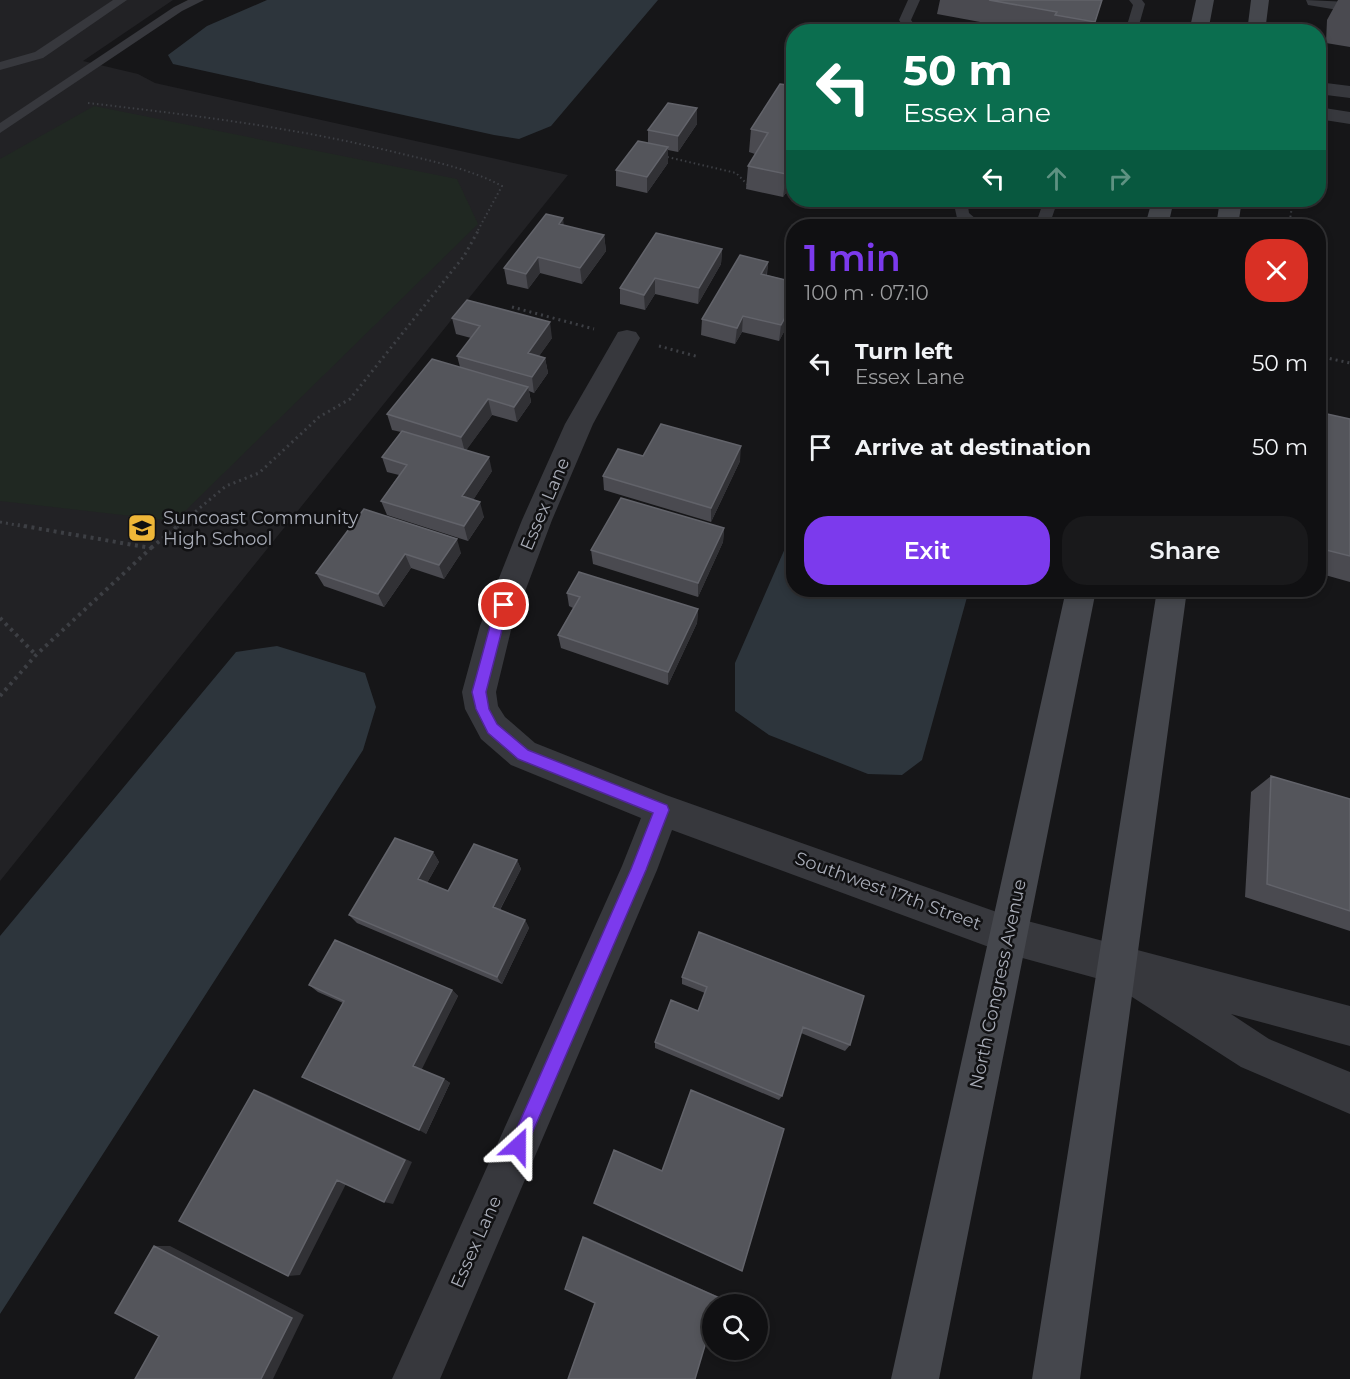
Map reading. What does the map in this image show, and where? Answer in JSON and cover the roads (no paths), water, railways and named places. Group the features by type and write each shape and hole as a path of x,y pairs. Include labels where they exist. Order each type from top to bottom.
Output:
{"street":[{"path":"1200,24 1205,0"},
{"path":"1257,24 1260,0"},
{"path":"1314,1 1350,7"},
{"path":"1326,89 1350,92"},
{"path":"1326,114 1350,118"},
{"name":"Essex Lane","path":"416,1379 634,881 662,810 523,754 492,728 483,709 479,692 496,626 537,520 579,424 627,338"},
{"name":"North Congress Avenue","path":"915,1379 1080,597"},
{"path":"1056,1379 1171,597"},
{"name":"Southwest 17th Street","path":"662,810 1008,935 1350,1026"},
{"name":"Southwest 17th Street","path":"1116,964 1255,1053 1350,1093"}],"lane":[{"path":"0,66 39,55 121,0"},
{"path":"0,129 178,9 198,0"},
{"path":"908,24 905,20 914,0"},
{"path":"1133,24 1139,4 1135,0"}],"place":[{"name":"Suncoast Community High School","path":"142,528"}]}
